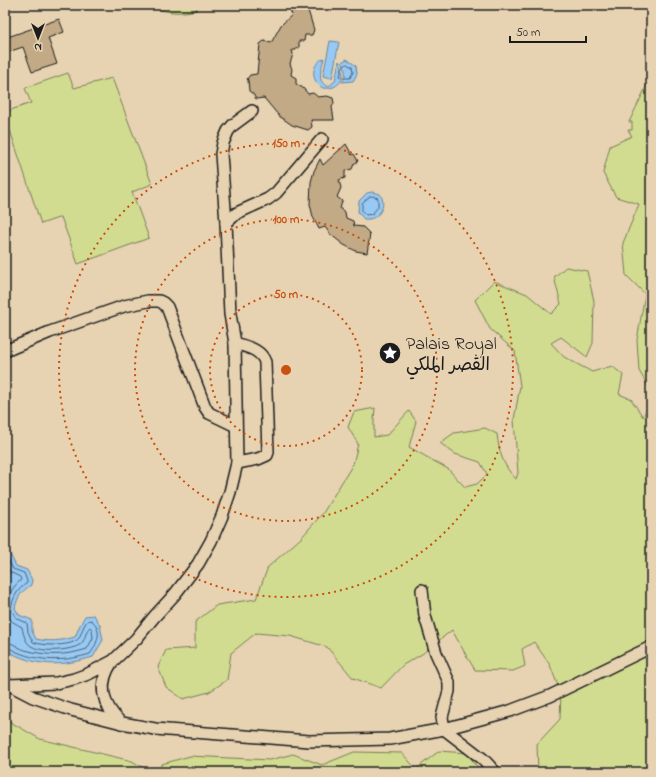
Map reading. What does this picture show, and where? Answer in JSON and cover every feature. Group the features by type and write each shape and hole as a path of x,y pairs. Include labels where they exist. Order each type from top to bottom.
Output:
{"lane":[{"path":"122,723 110,711 104,698 104,681 108,668 113,661 136,640 198,564 211,541 222,516 237,463 235,343 230,314 221,154 223,143 233,125 252,111"},
{"path":"226,223 237,213 268,199 276,193 322,138"},
{"path":"5,351 50,332 124,306 148,301 159,301 167,307 205,408 209,412 236,426"},
{"path":"235,343 251,348 264,358 267,413 267,455 258,460 237,463"},
{"path":"422,590 425,616 436,653 449,682 448,697 442,717 444,729 483,759 495,772"},
{"path":"7,684 33,697 71,710 122,723 155,729 309,741 390,739 444,729 510,711 550,696 651,647"},
{"path":"7,684 56,683 88,674 113,661"}],"green space":[{"path":"148,5 195,5 197,10 172,12 160,10"},
{"path":"68,73 74,88 112,78 152,184 132,192 149,238 78,264 61,217 41,224 5,115 5,112 31,103 25,88"},
{"path":"651,77 651,391 639,371 637,340 645,294 626,275 623,243 639,204 616,197 603,173 610,146 632,136 628,130 632,130 632,122 629,122"},
{"path":"566,267 587,271 594,301 593,343 587,357 561,337 551,343 564,357 592,372 612,366 623,375 619,394 631,399 643,417 651,399 651,772 538,772 537,744 560,719 561,694 550,665 534,642 522,649 525,666 513,671 475,670 452,630 422,654 403,665 381,688 353,678 327,647 290,636 256,633 231,653 227,680 209,692 183,699 166,687 158,667 166,650 195,648 195,622 217,605 256,599 268,567 301,538 323,513 353,464 358,444 348,427 354,412 375,408 374,437 387,435 409,411 416,421 409,447 448,469 465,487 477,484 487,474 480,462 455,454 440,443 454,433 485,428 497,434 502,458 516,479 518,473 514,420 520,386 515,351 490,329 475,300 494,281 527,294 551,314 561,304 554,277"},
{"path":"5,719 40,739 132,761 151,772 5,772"},
{"path":"439,751 467,753 481,772 158,772 162,764 190,756 270,760 293,754 322,765 354,752 402,753 416,769"}],"water":[{"path":"330,41 339,42 332,78 323,76"},
{"path":"324,58 320,75 322,82 325,85 329,86 335,81 339,61 342,66 343,76 334,87 323,88 314,77 317,64"},
{"path":"347,59 356,66 357,74 353,81 342,82 345,77 345,72 342,62"},
{"path":"372,192 380,194 383,203 382,208 374,218 364,219 358,212 359,201 367,193"},
{"path":"5,544 16,566 27,570 32,580 31,585 22,592 17,600 15,608 19,615 32,620 32,631 36,639 56,641 75,637 85,616 94,615 100,625 103,640 93,657 69,663 48,664 27,660 5,650"}],"building":[{"path":"298,7 300,10 307,7 314,30 312,35 305,35 304,41 299,41 299,48 292,50 293,54 290,64 292,69 291,75 296,78 296,84 303,88 308,94 313,93 318,97 327,96 333,98 334,103 332,107 334,120 311,120 312,127 308,130 292,125 279,116 264,98 256,99 249,91 247,79 250,75 257,74 260,44 264,41 271,43 281,25 292,15 290,10"},
{"path":"59,19 64,32 48,38 57,64 32,72 23,47 8,52 5,38"},
{"path":"346,144 352,155 354,154 358,161 354,164 352,169 345,171 345,178 339,180 341,188 337,197 342,201 340,209 345,212 346,218 353,221 354,226 363,227 370,234 367,253 356,251 344,245 330,234 325,227 319,229 313,217 310,204 311,182 314,171 320,159 323,165"}],"place":[{"name":"Palais Royal القصر الملكي","path":"390,353"}]}
